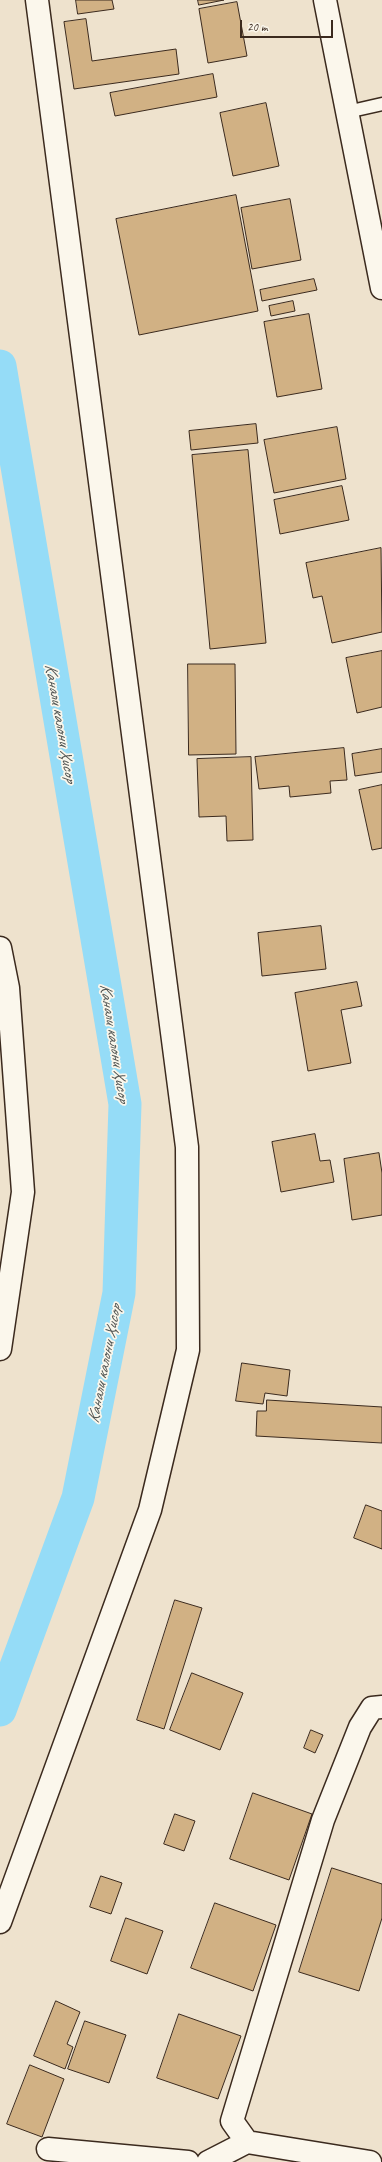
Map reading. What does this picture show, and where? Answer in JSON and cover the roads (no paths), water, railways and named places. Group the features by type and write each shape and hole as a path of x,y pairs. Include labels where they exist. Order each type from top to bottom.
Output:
{"street":[{"path":"0,1922 150,1510 188,1350 187,1147 37,0"},
{"path":"326,0 382,288"},
{"path":"0,948 8,988 24,1192 0,1349"},
{"path":"247,2142 232,2122 323,1820 360,1727 372,1708 382,1707"},
{"path":"208,2162 247,2142 370,2162"},
{"path":"48,2149 188,2162"}],"lane":[{"path":"347,112 382,104"}],"waterway":[{"name":"Канали калони Ҳисор","path":"0,366 125,1104 119,1293 78,1498 0,1710"}]}
